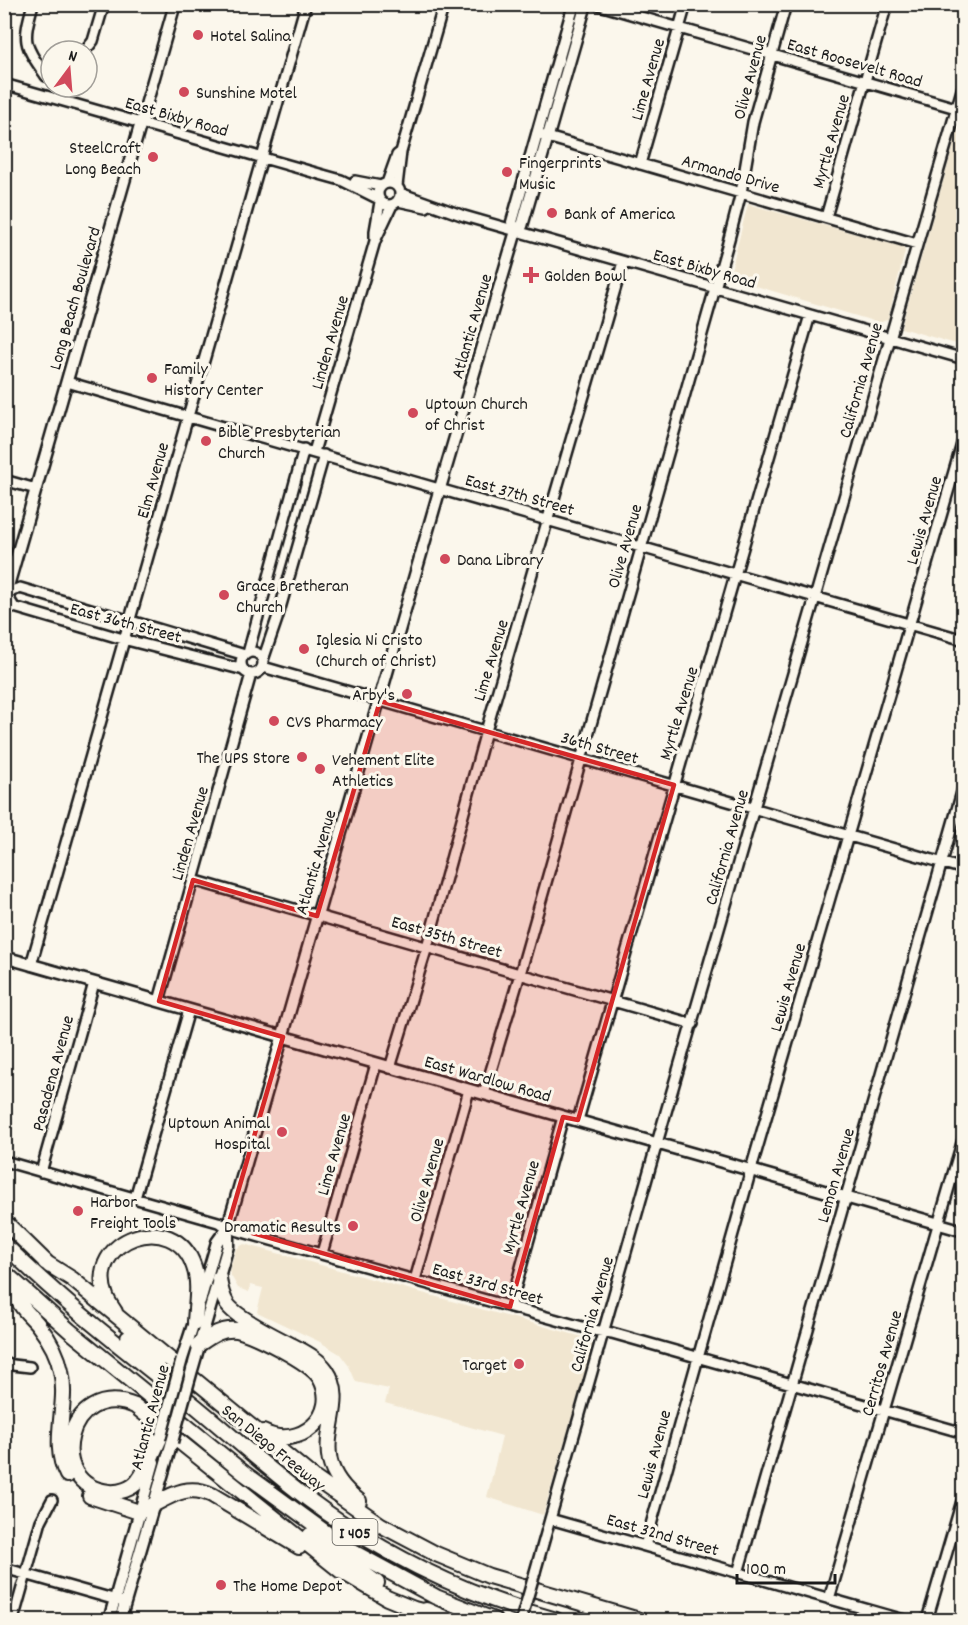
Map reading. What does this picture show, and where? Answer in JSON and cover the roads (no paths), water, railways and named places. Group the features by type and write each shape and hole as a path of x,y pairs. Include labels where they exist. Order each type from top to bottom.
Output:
{"highway":[{"path":"4,1221 45,1262 155,1362 166,1383"},
{"path":"121,1322 106,1297 105,1269 110,1257 123,1242 148,1234 161,1235 174,1241 187,1252 197,1279 195,1322"},
{"name":"San Diego Freeway","path":"4,1244 69,1305 286,1482 365,1538 455,1585 545,1619"},
{"path":"45,1262 72,1279 121,1322 334,1493 410,1541 489,1576 633,1619"},
{"path":"5,1269 270,1484 273,1495"},
{"path":"5,1269 22,1306 40,1327 56,1352 64,1399 61,1458 66,1473 74,1484 88,1495 140,1512 179,1491 193,1489 206,1492 312,1555 326,1559"},
{"name":"San Diego Freeway","path":"5,1269 102,1357 244,1473 351,1551 436,1597 494,1620"},
{"path":"219,1278 225,1301 236,1314 309,1355 325,1369 334,1389 328,1451 335,1474 348,1492 410,1541"},
{"path":"198,1345 223,1330 244,1332 309,1366 317,1374 323,1386 325,1399 319,1418 311,1428 294,1437 273,1437 234,1413"},
{"path":"128,1353 135,1370 279,1487 325,1521 372,1550 432,1582 492,1607 545,1619 564,1609 633,1619"},
{"path":"166,1439 137,1483 118,1492 106,1492 91,1486 79,1475 70,1458 71,1435 77,1420 84,1413 104,1403 130,1404 147,1414 326,1559 360,1583 414,1610 434,1614"},
{"path":"244,1473 258,1495 369,1579 434,1614 450,1620"}],"main road":[{"name":"Long Beach Boulevard","path":"5,596 175,4"},
{"name":"Atlantic Avenue","path":"542,135 574,4"},
{"name":"Atlantic Avenue","path":"120,1620 120,1601 140,1512 192,1370 228,1246 228,1226 516,231 512,222 586,4"},
{"name":"East Wardlow Road","path":"4,957 963,1231"},
{"name":"Atlantic Avenue","path":"109,1620 120,1601 154,1506 182,1359 195,1322 217,1242 228,1226"}],"street":[{"path":"33,4 26,30 26,45 39,62"},
{"path":"94,39 104,4"},
{"name":"Elm Avenue","path":"31,965 306,4"},
{"path":"375,241 397,196 401,152 444,4"},
{"name":"East Roosevelt Road","path":"596,4 960,112"},
{"name":"Lime Avenue","path":"640,164 686,4"},
{"name":"Olive Avenue","path":"484,1094 715,288 741,193 753,122 786,4"},
{"name":"Myrtle Avenue","path":"826,217 887,4"},
{"name":"California Avenue","path":"521,1620 889,338 960,112 963,83"},
{"name":"East Bixby Road","path":"4,84 39,93"},
{"name":"East Bixby Road","path":"58,99 340,180 385,205 397,196"},
{"name":"Armando Drive","path":"542,135 917,244"},
{"path":"375,241 378,190 384,184 401,152"},
{"name":"East Bixby Road","path":"340,180 384,184 397,196 425,207 437,207 963,359"},
{"name":"Linden Avenue","path":"263,664 277,619 375,241"},
{"name":"Lime Avenue","path":"390,1068 427,947 486,731 623,262"},
{"name":"Myrtle Avenue","path":"578,1120 810,315"},
{"name":"East 37th Street","path":"67,382 963,640"},
{"name":"Lewis Avenue","path":"645,1546 963,437"},
{"path":"246,654 255,652 263,664 258,673 248,672 241,664 246,654 304,449"},
{"path":"4,480 36,489"},
{"name":"East 36th Street","path":"246,654 20,588 5,596 14,607 248,672"},
{"name":"36th Street","path":"263,664 380,701 963,869"},
{"name":"Linden Avenue","path":"159,1001 248,672"},
{"name":"Lemon Avenue","path":"738,1573 963,786"},
{"name":"East 35th Street","path":"193,880 693,1024"},
{"name":"Pasadena Avenue","path":"41,1172 94,983"},
{"path":"135,1198 189,1010"},
{"name":"Lime Avenue","path":"322,1253 376,1064"},
{"name":"Olive Avenue","path":"415,1280 469,1090"},
{"name":"Myrtle Avenue","path":"510,1307 563,1117"},
{"name":"Cerritos Avenue","path":"830,1599 963,1137"},
{"name":"East 33rd Street","path":"4,1161 510,1307 963,1433"},
{"path":"4,1364 30,1367"},
{"path":"927,1620 963,1494"},
{"path":"13,1620 41,1521 52,1500"},
{"name":"East 32nd Street","path":"550,1519 904,1620"},
{"path":"4,1568 120,1601"}],"place":[{"name":"Hotel Salina","path":"198,35"},
{"name":"Sunshine Motel","path":"184,92"},
{"name":"SteelCraft Long Beach","path":"153,157"},
{"name":"Fingerprints Music","path":"507,172"},
{"name":"Bank of America","path":"552,213"},
{"name":"Golden Bowl","path":"531,275"},
{"name":"Family History Center","path":"152,378"},
{"name":"Uptown Church of Christ","path":"413,413"},
{"name":"Bible Presbyterian Church","path":"206,441"},
{"name":"Dana Library","path":"445,559"},
{"name":"Grace Bretheran Church","path":"224,595"},
{"name":"Iglesia Ni Cristo (Church of Christ)","path":"304,649"},
{"name":"Arby's","path":"407,694"},
{"name":"CVS Pharmacy","path":"274,721"},
{"name":"The UPS Store","path":"302,757"},
{"name":"Vehement Elite Athletics","path":"320,769"},
{"name":"Uptown Animal Hospital","path":"282,1132"},
{"name":"Harbor Freight Tools","path":"78,1211"},
{"name":"Dramatic Results","path":"353,1226"},
{"name":"Target","path":"519,1364"},
{"name":"The Home Depot","path":"221,1585"}]}
